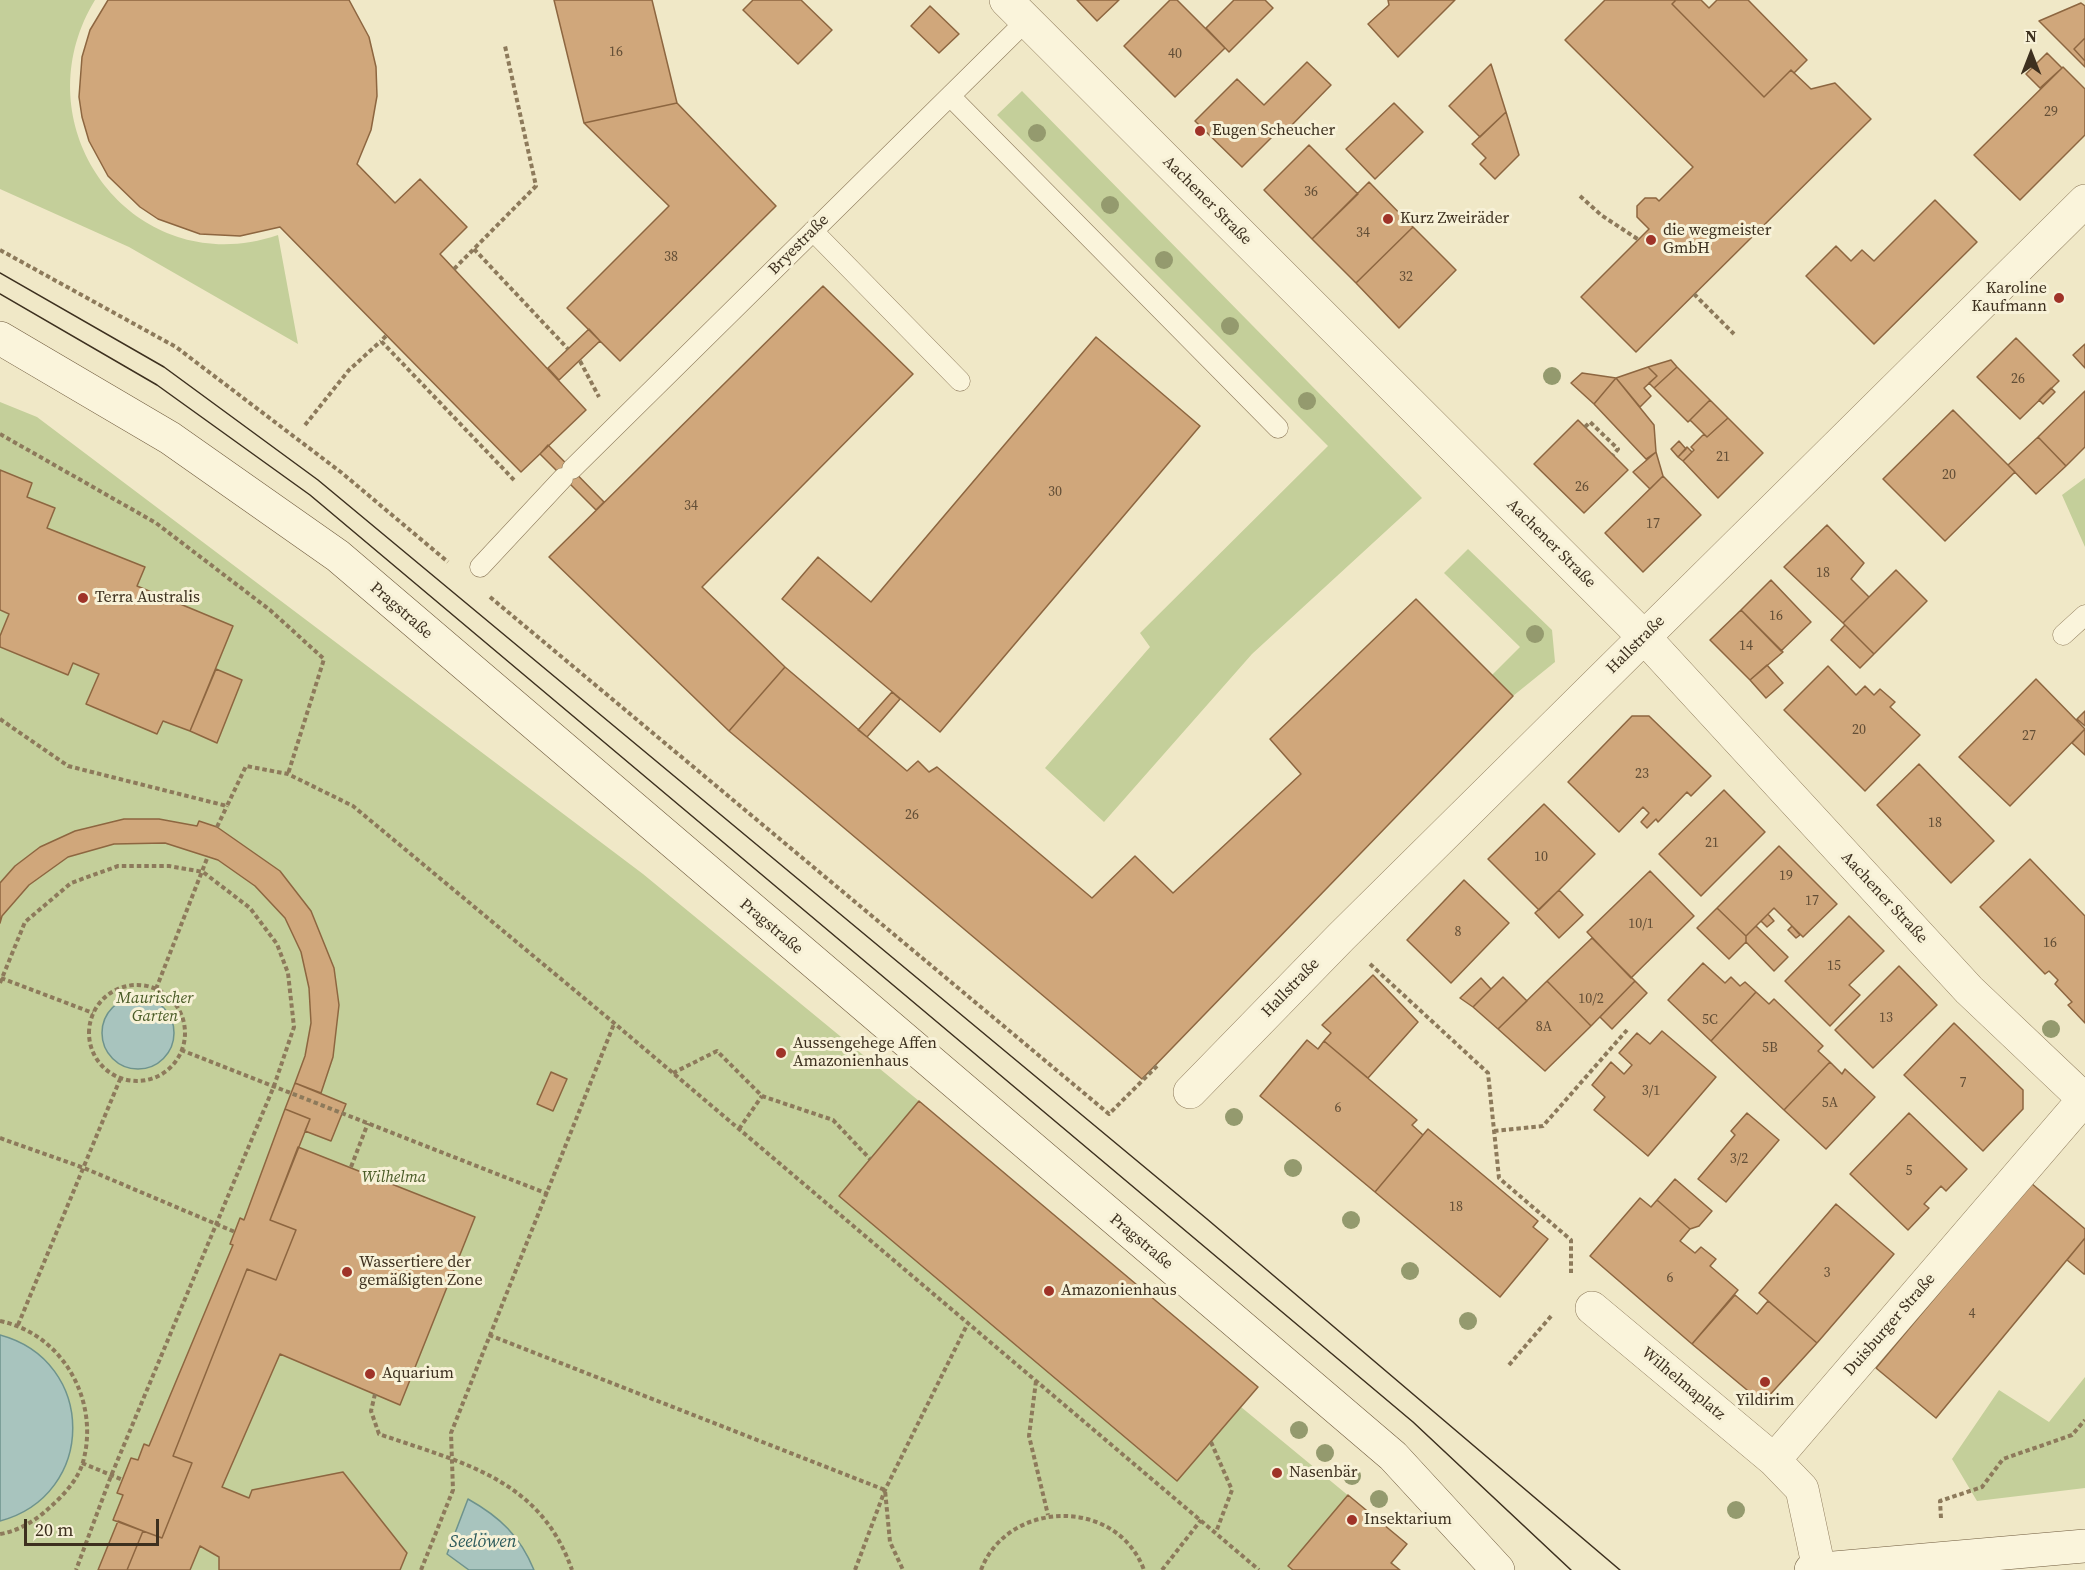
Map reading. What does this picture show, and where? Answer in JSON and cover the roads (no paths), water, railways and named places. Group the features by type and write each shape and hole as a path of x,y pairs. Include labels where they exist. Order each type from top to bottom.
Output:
{"street":[{"name":"Aachener Straße","path":"1016,10 1644,637 1969,990 2085,1098"},
{"name":"Hallstraße","path":"1190,1092 1341,937 2085,201"},
{"name":"Pragstraße","path":"0,338 170,438 338,556 1393,1456 1498,1570"},
{"name":"Duisburger Straße","path":"1774,1460 2085,1098"},
{"name":"Wilhelmaplatz","path":"1582,1300 1774,1460"},
{"path":"1774,1460 1802,1489 1819,1569"},
{"path":"1811,1570 2085,1546"}],"lane":[{"name":"Bryestraße","path":"480,567 537,504 950,96 1016,10"},
{"path":"950,96 1278,428"},
{"path":"813,231 960,381"},
{"path":"2063,635 2085,615"}],"water":[{"path":"145,997 164,1007 172,1019 174,1033 172,1047 164,1059 152,1067 131,1069 112,1059 104,1047 102,1026 112,1007 124,999"},
{"path":"0,1335 32,1349 55,1371 68,1398 73,1428 68,1458 55,1485 32,1507 0,1521"},
{"name":"Seelöwen","path":"468,1499 490,1513 508,1529 522,1547 534,1570 469,1570 447,1554"}],"tram line":[{"path":"0,273 164,367 318,480 1207,1219 1620,1570"},
{"path":"0,294 157,385 310,495 1413,1422 1571,1570"}],"place":[{"name":"Eugen Scheucher","path":"1200,131"},
{"name":"Kurz Zweiräder","path":"1388,219"},
{"name":"die wegmeister GmbH","path":"1651,240"},
{"name":"Karoline Kaufmann","path":"2059,298"},
{"name":"Terra Australis","path":"83,598"},
{"name":"Aussengehege Affen Amazonienhaus","path":"781,1053"},
{"name":"Wassertiere der gemäßigten Zone","path":"347,1272"},
{"name":"Amazonienhaus","path":"1049,1291"},
{"name":"Aquarium","path":"370,1374"},
{"name":"Yildirim","path":"1765,1382"},
{"name":"Nasenbär","path":"1277,1473"},
{"name":"Insektarium","path":"1352,1520"}],"park label":[{"name":"Maurischer Garten","path":"155,1008"},
{"name":"Wilhelma","path":"394,1178"}]}
